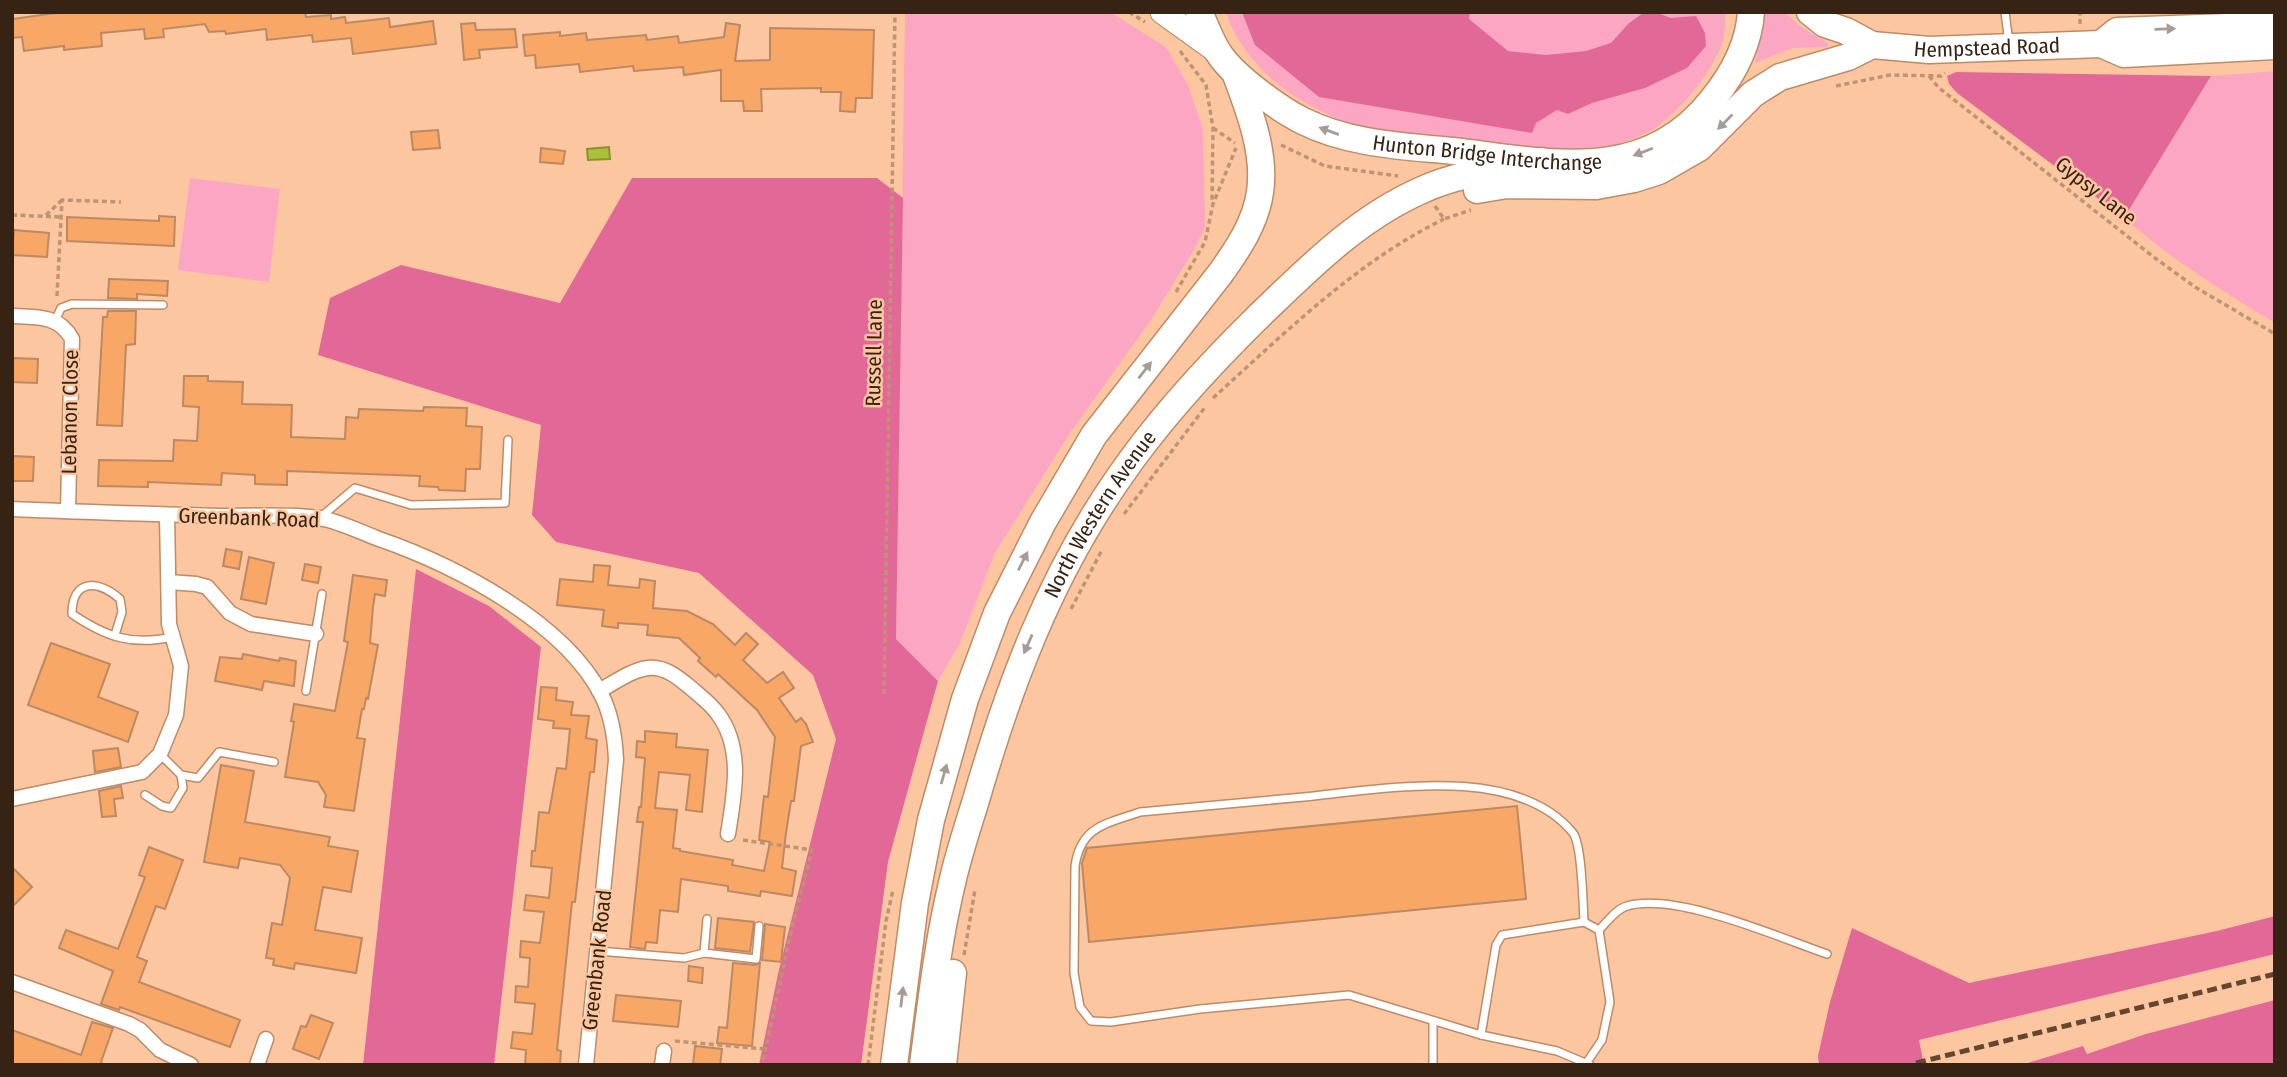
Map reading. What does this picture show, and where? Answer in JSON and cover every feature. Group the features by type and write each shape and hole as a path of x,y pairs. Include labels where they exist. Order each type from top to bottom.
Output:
{"highway":[{"name":"Hunton Bridge Interchange","path":"1199,12 1219,53 1236,75 1301,120 1333,134 1364,142 1541,161 1595,163 1623,159 1650,150 1678,133 1700,115 1732,72 1745,43 1751,12"},
{"name":"Hempstead Road","path":"1810,12 1825,24 1846,31 1872,45 1929,50 2101,44 2124,54 2275,46"},
{"name":"Hempstead Road","path":"2101,44 2117,31 2227,27 2275,20"},
{"path":"1247,328 1296,296 1388,226 1433,202 1466,191 1507,185 1596,186 1634,179 1679,161 1699,148 1753,94 1780,77 1835,55 1872,45"},
{"path":"1700,115 1737,87 1794,58 1835,55"},
{"name":"North Western Avenue","path":"894,1065 915,903 932,820 965,699 997,613 1043,522 1094,435 1231,258 1252,220 1261,191 1259,160 1250,114 1236,75"},
{"name":"North Western Avenue","path":"923,1065 953,880 996,731 1027,645 1078,544 1118,479 1159,425 1247,328 1315,262 1355,229 1392,205 1424,189 1460,177 1541,161"},
{"path":"943,1065 978,791"}],"main road":[{"path":"1158,20 1219,53"}],"street":[{"name":"Lebanon Close","path":"12,316 45,318 58,315 73,348 68,511"},
{"name":"Greenbank Road","path":"12,509 320,518 409,549 468,578 501,597 554,637 579,662 599,691 611,720 617,760 586,1065"},
{"path":"12,799 142,772 160,754 176,715 181,666 169,624 167,514"},
{"path":"169,582 207,587 230,613 251,624 316,634"},
{"path":"599,691 638,670 658,668 667,670 683,681 717,712 731,740 736,768 728,834"},
{"path":"12,982 129,1024 140,1030 160,1050 191,1065"},
{"path":"257,1065 266,1039"}],"lane":[{"path":"2005,12 2010,46"},
{"path":"58,315 72,304 163,305"},
{"path":"320,518 355,488 411,505 505,503 508,440"},
{"path":"115,635 122,612 120,599 109,589 94,584 80,589 72,601 72,614 91,627 132,641 151,642 173,637"},
{"path":"306,691 322,594"},
{"path":"160,754 181,775 198,778 219,752 275,762"},
{"path":"145,795 171,808 183,788 181,775"},
{"path":"1584,922 1578,849 1574,834 1534,803 1494,790 1436,784 1140,812 1099,827 1084,838 1077,852 1074,973 1080,1007 1091,1021 1111,1022 1200,1009 1349,995 1481,1035 1557,1051 1589,1063 1602,1040 1610,1002 1599,930"},
{"path":"1599,930 1626,906 1657,903 1686,906 1827,954"},
{"path":"704,953 707,919"},
{"path":"1481,1035 1496,945 1502,935 1584,922 1599,930"},
{"path":"598,951 684,958 704,953 756,959 759,926"},
{"path":"1433,1021 1433,1065"}],"path":[{"name":"Russell Lane","path":"884,694 895,12"},
{"path":"1129,12 1158,20"},
{"path":"2080,12 2080,20"},
{"path":"1174,44 1206,85 1213,128 1212,208"},
{"path":"1906,75 1941,76"},
{"name":"Gypsy Lane","path":"1929,76 1939,88 2155,258 2195,287 2275,334"},
{"path":"1213,128 1237,145"},
{"path":"44,216 62,200 121,202"},
{"path":"58,315 62,200"},
{"path":"12,215 61,217"},
{"path":"1122,516 1210,401 1330,293 1413,234 1444,219"},
{"path":"1068,616 1102,549"},
{"path":"728,834 741,839 812,850 762,1065"},
{"path":"962,968 977,879"},
{"path":"663,1058 676,1041 764,1049"}],"shaded area":[{"path":"905,12 1110,12 1166,47 1188,85 1203,129 1205,227 1194,250 1151,320 1070,433 995,553 960,643 938,681 896,639"},
{"path":"1226,12 1726,12 1723,40 1711,67 1672,114 1652,130 1628,140 1575,149 1518,146 1377,130 1345,122 1304,102 1268,75 1238,40"},
{"path":"1242,12 1470,12 1469,19 1508,51 1546,55 1586,51 1611,43 1628,24 1643,13 1655,12 1671,18 1696,16 1705,33 1706,46 1687,68 1645,88 1592,103 1568,114 1557,110 1536,123 1532,133 1319,97 1255,45"},
{"path":"1764,12 1784,12 1800,26 1829,44 1827,47 1793,48 1755,63"},
{"path":"2275,71 2275,323 2197,274 2124,218 2211,76"},
{"path":"1956,72 2211,76 2124,218 1957,93 1949,84 1947,76"},
{"path":"609,147 610,159 588,160 587,149"},
{"path":"190,178 280,189 269,282 178,270"},
{"path":"632,178 877,178 903,198 896,639 938,681 888,862 861,1065 759,1065 778,974 836,739 813,675 699,573 556,542 532,515 541,425 318,355 330,298 401,265 560,303"},
{"path":"416,569 489,606 541,647 494,1065 363,1065"},
{"path":"2275,916 2275,954 1919,1040 1924,1065 1819,1065 1818,1056 1830,1002 1852,928 1969,983 2217,931"},
{"path":"2275,1000 2275,1065 2021,1065 2083,1046 2087,1054 2146,1034"}],"building":[{"path":"63,12 305,12 306,17 345,17 346,23 389,18 390,27 433,21 436,44 353,54 351,38 313,42 312,35 267,40 266,29 226,34 225,31 209,32 205,24 163,29 164,37 145,39 144,29 101,33 102,46 64,50 64,46 24,51 22,37 12,38 12,19"},
{"path":"475,23 476,30 515,29 517,47 479,50 480,58 464,60 461,24"},
{"path":"726,23 740,25 735,61 770,60 770,28 874,30 872,98 856,98 855,112 840,111 841,92 821,92 821,88 761,89 762,111 744,111 743,101 721,101 721,70 684,75 683,67 634,71 633,66 580,72 579,64 536,68 535,55 525,56 523,35 560,32 560,36 586,33 587,40 646,35 647,40 678,36 679,43 724,37"},
{"path":"438,130 440,148 413,150 411,132"},
{"path":"541,148 565,151 563,164 540,162"},
{"path":"159,216 175,217 174,246 67,241 67,217 159,221"},
{"path":"14,230 49,233 47,257 12,255"},
{"path":"109,279 168,281 167,296 137,294 137,299 108,298"},
{"path":"108,311 136,311 135,344 126,345 122,426 97,425 103,317 107,317"},
{"path":"12,358 38,359 37,383 12,382"},
{"path":"184,376 208,376 208,381 243,382 242,404 292,405 291,437 345,439 346,417 358,418 359,409 423,411 424,407 467,408 466,426 482,427 480,469 466,469 465,491 419,486 420,476 287,471 287,485 255,484 255,475 222,473 221,485 148,482 148,487 98,486 99,460 173,461 174,440 197,441 199,407 183,406"},
{"path":"12,456 34,457 33,481 12,481"},
{"path":"226,549 242,552 239,569 223,566"},
{"path":"249,557 274,563 266,604 241,599"},
{"path":"305,564 321,567 318,583 302,580"},
{"path":"594,565 610,566 608,585 639,588 640,579 655,581 653,608 687,611 713,624 735,645 746,633 758,644 743,660 767,683 783,672 794,688 779,698 796,722 801,718 806,724 813,742 801,746 794,801 791,801 786,833 782,868 796,871 792,896 761,891 760,896 728,891 728,886 681,879 678,912 660,910 657,943 646,942 645,949 630,947 643,822 637,822 641,807 645,758 636,757 637,741 645,742 645,731 677,734 676,747 708,750 702,812 686,810 690,775 659,772 655,808 677,810 673,848 733,860 732,865 764,871 770,842 759,840 764,796 768,797 775,737 757,710 718,674 716,677 698,661 700,658 679,638 647,635 648,625 618,623 618,628 602,626 604,610 557,605 560,579 593,582"},
{"path":"353,575 387,580 385,596 375,594 373,607 370,643 378,645 368,699 366,698 362,709 357,738 365,739 354,811 324,807 326,795 318,782 285,777 294,722 291,721 294,704 335,711 348,642 344,641"},
{"path":"51,643 110,664 98,697 138,712 128,742 28,705"},
{"path":"243,654 279,661 280,658 296,661 294,686 264,681 262,690 215,681 220,657 242,659"},
{"path":"541,687 557,688 556,700 573,702 571,715 589,716 586,738 597,740 594,772 590,772 575,902 572,902 557,1050 561,1051 560,1065 525,1065 526,1050 511,1048 513,1032 532,1034 535,1004 515,1002 516,986 528,987 530,958 520,957 521,941 540,943 544,912 524,910 526,895 549,898 552,868 531,866 532,851 535,851 539,812 549,813 557,768 566,769 570,729 553,728 554,721 538,719"},
{"path":"118,748 121,767 95,772 93,751"},
{"path":"221,765 254,771 245,822 330,837 328,846 358,851 351,892 323,887 315,930 362,938 356,973 295,963 294,969 273,965 274,959 266,958 272,923 282,925 290,878 280,865 240,858 238,868 204,862"},
{"path":"121,786 123,798 114,799 116,816 102,817 99,791"},
{"path":"1517,806 1526,899 1089,942 1082,863 1087,848"},
{"path":"149,847 183,860 165,909 156,906 137,957 147,961 139,982 240,1020 230,1047 120,1007 119,1010 101,1004 113,971 59,948 66,930 118,949 145,877 139,875"},
{"path":"12,867 32,887 12,907"},
{"path":"718,918 754,922 750,952 715,948"},
{"path":"765,924 785,927 781,962 762,960"},
{"path":"733,963 760,963 752,1046 717,1043 719,1027 727,1028"},
{"path":"689,966 703,968 702,983 688,981"},
{"path":"616,995 681,1001 678,1027 613,1021"},
{"path":"311,1015 333,1023 319,1059 293,1049 301,1026 306,1027"},
{"path":"92,1022 113,1028 101,1062 103,1065 12,1065 12,1030 81,1055"},
{"path":"695,1046 722,1049 720,1065 693,1065"}],"railway":[{"path":"1916,1063 2275,974"}]}
